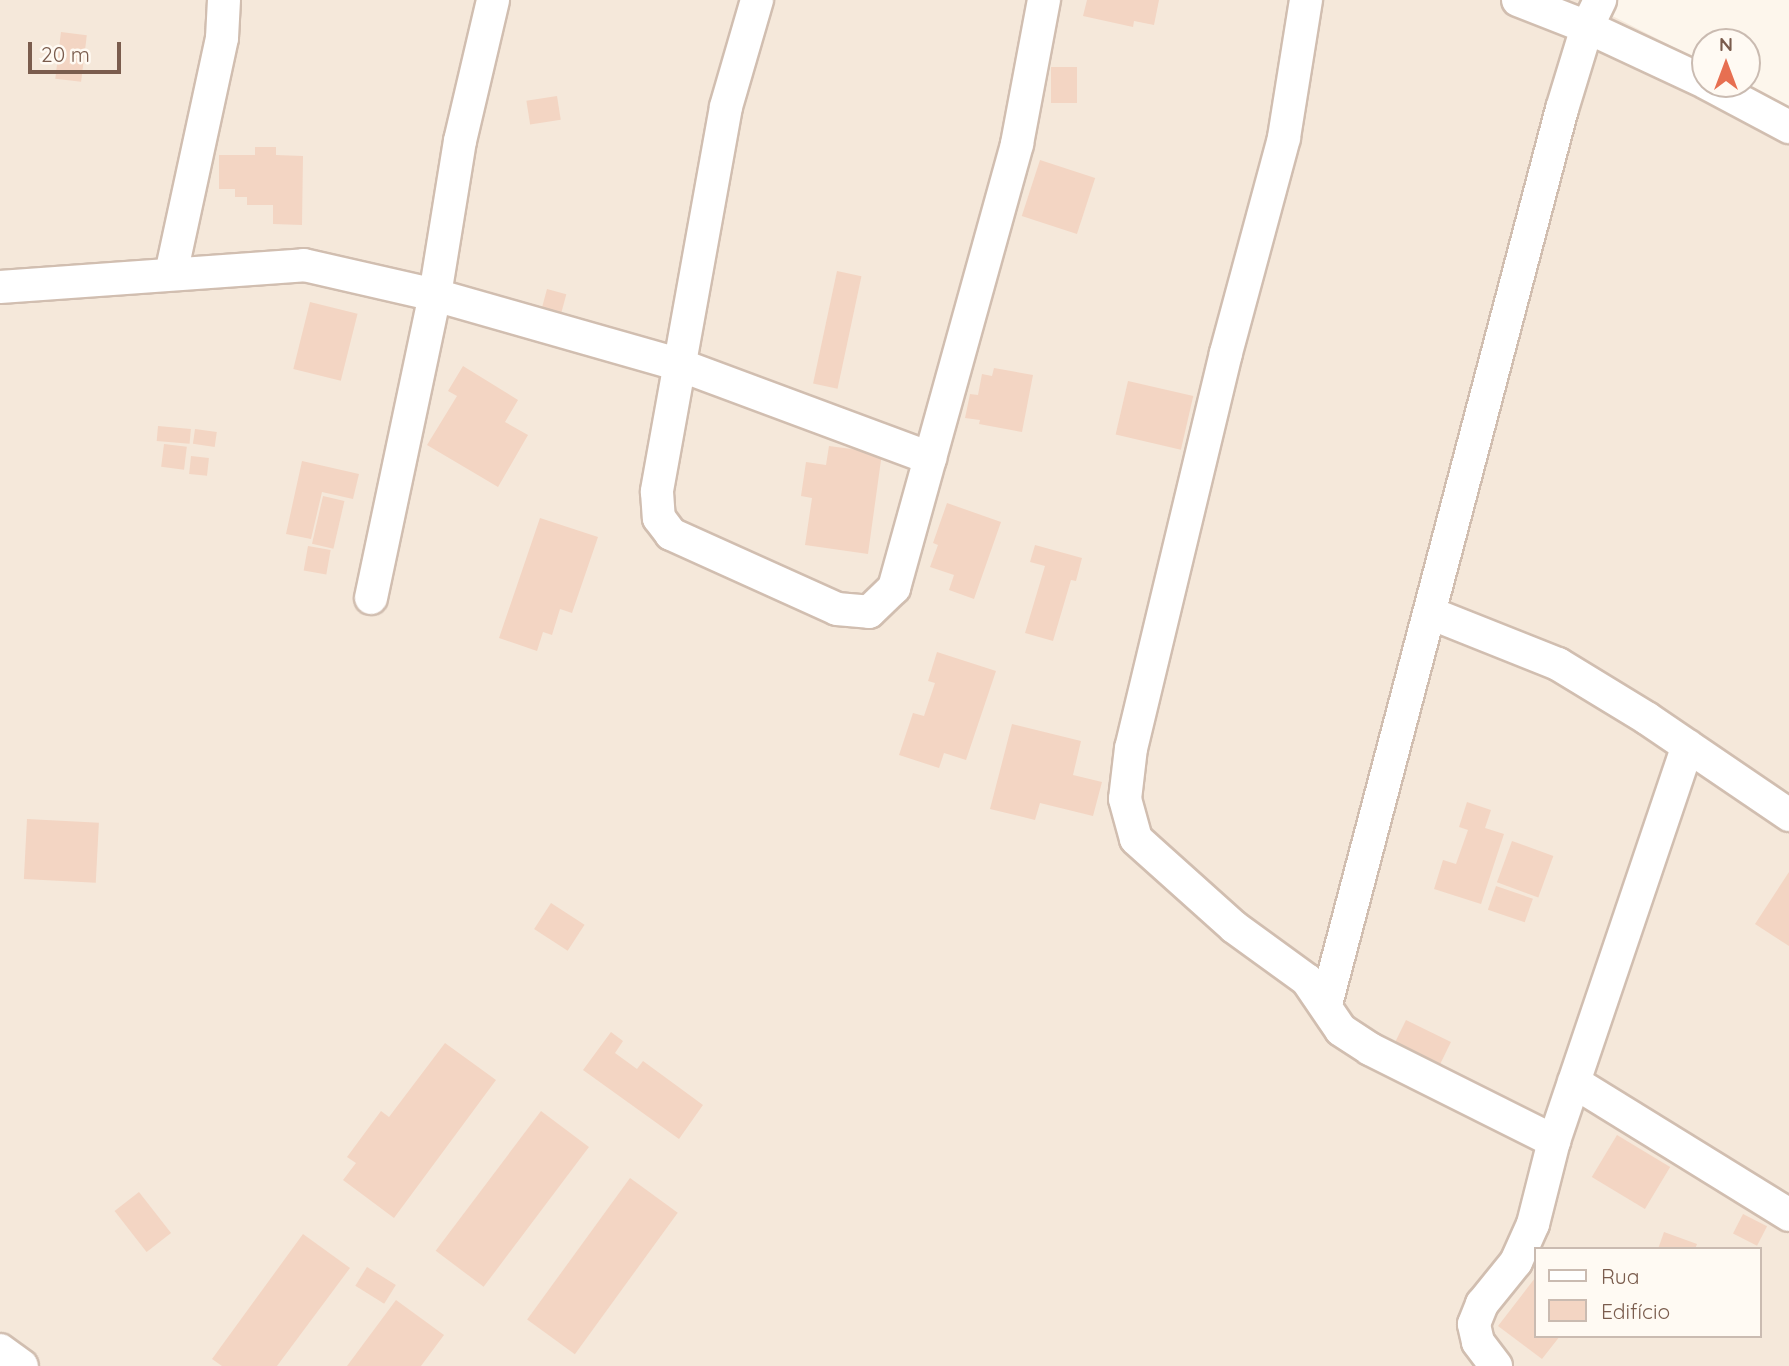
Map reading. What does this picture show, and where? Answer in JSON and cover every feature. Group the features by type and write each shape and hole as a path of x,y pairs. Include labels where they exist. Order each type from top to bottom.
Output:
{"street":[{"path":"171,274 222,38 224,0"},
{"path":"371,598 435,295 460,141 493,0"},
{"path":"757,0 726,107 657,492 659,518 671,534 837,609 869,612 894,588 1017,144 1044,0"},
{"path":"1306,0 1284,138 1226,353 1131,748 1125,799 1136,839 1234,927 1307,980 1326,1004 1341,1030 1370,1049 1554,1141"},
{"path":"1518,0 1594,14 1691,73"},
{"path":"1326,1004 1562,110 1594,14"},
{"path":"1735,98 1789,127"},
{"path":"0,287 304,265 435,295 680,365 930,458"},
{"path":"1430,613 1558,664 1688,746 1789,815"},
{"path":"1496,1366 1478,1342 1474,1324 1482,1304 1516,1262 1533,1224 1554,1141 1688,746"},
{"path":"1574,1082 1789,1215"},
{"path":"0,1350 22,1366"}],"shaded area":[{"path":"0,0 1581,0 1691,56 1691,98 1761,98 1761,92 1789,108 1789,1366 0,1366"}],"building":[{"path":"1087,0 1159,0 1154,25 1134,21 1133,27 1083,16"},
{"path":"61,32 87,35 81,82 55,79"},
{"path":"1051,67 1077,67 1077,103 1051,103"},
{"path":"557,96 561,120 530,125 526,101"},
{"path":"255,147 276,147 276,155 303,156 302,225 273,224 273,205 247,205 247,197 235,197 235,189 219,189 219,155 255,155"},
{"path":"1040,160 1095,178 1077,234 1022,216"},
{"path":"837,271 861,276 838,389 813,383"},
{"path":"547,289 566,294 561,313 542,308"},
{"path":"310,302 358,314 341,381 293,369"},
{"path":"463,366 518,400 505,422 528,435 498,487 427,445 457,396 448,391"},
{"path":"994,368 1033,375 1022,432 979,424 980,420 965,418 970,394 978,395 982,374 992,376"},
{"path":"1128,381 1193,396 1181,450 1116,435"},
{"path":"158,426 191,429 190,444 157,441"},
{"path":"195,429 217,432 215,447 193,444"},
{"path":"164,444 187,447 184,470 161,467"},
{"path":"829,446 882,453 868,554 805,545 812,498 801,496 806,462 826,465"},
{"path":"191,456 209,458 207,476 189,474"},
{"path":"302,461 359,474 353,499 322,492 311,539 286,534"},
{"path":"323,496 344,501 333,549 312,544"},
{"path":"947,503 1001,522 974,599 949,590 954,575 930,567 938,545 933,543"},
{"path":"540,518 598,537 572,613 560,609 552,635 543,632 537,651 499,638"},
{"path":"1035,545 1082,558 1076,581 1071,580 1053,641 1025,633 1045,566 1030,562"},
{"path":"308,546 331,550 326,575 304,571"},
{"path":"937,652 996,671 966,760 944,753 939,768 899,755 913,713 924,716 935,683 928,681"},
{"path":"1012,724 1081,741 1073,775 1102,782 1093,816 1040,803 1035,820 990,809"},
{"path":"1467,802 1491,810 1485,828 1504,834 1481,904 1434,889 1443,860 1456,864 1468,830 1459,827"},
{"path":"27,819 99,823 96,883 24,879"},
{"path":"1512,841 1553,856 1538,897 1497,882"},
{"path":"1789,872 1789,946 1755,924"},
{"path":"1496,886 1533,899 1525,922 1488,910"},
{"path":"551,903 585,925 568,951 534,929"},
{"path":"1406,1020 1451,1042 1435,1074 1390,1052"},
{"path":"611,1032 623,1041 615,1053 637,1069 643,1061 703,1105 679,1139 583,1070"},
{"path":"445,1043 496,1080 394,1218 343,1180 356,1163 347,1157 381,1111 389,1117"},
{"path":"541,1111 589,1147 484,1287 436,1251"},
{"path":"1617,1135 1670,1167 1645,1209 1592,1177"},
{"path":"630,1178 678,1213 575,1354 527,1320"},
{"path":"139,1192 171,1233 147,1252 115,1211"},
{"path":"1743,1214 1767,1226 1757,1246 1733,1234"},
{"path":"1664,1232 1697,1244 1696,1247 1659,1247"},
{"path":"303,1234 350,1268 277,1366 222,1366 212,1359"},
{"path":"367,1267 396,1285 384,1304 355,1286"},
{"path":"1534,1279 1534,1338 1558,1338 1542,1359 1498,1326"},
{"path":"396,1300 444,1335 421,1366 347,1366"}]}
